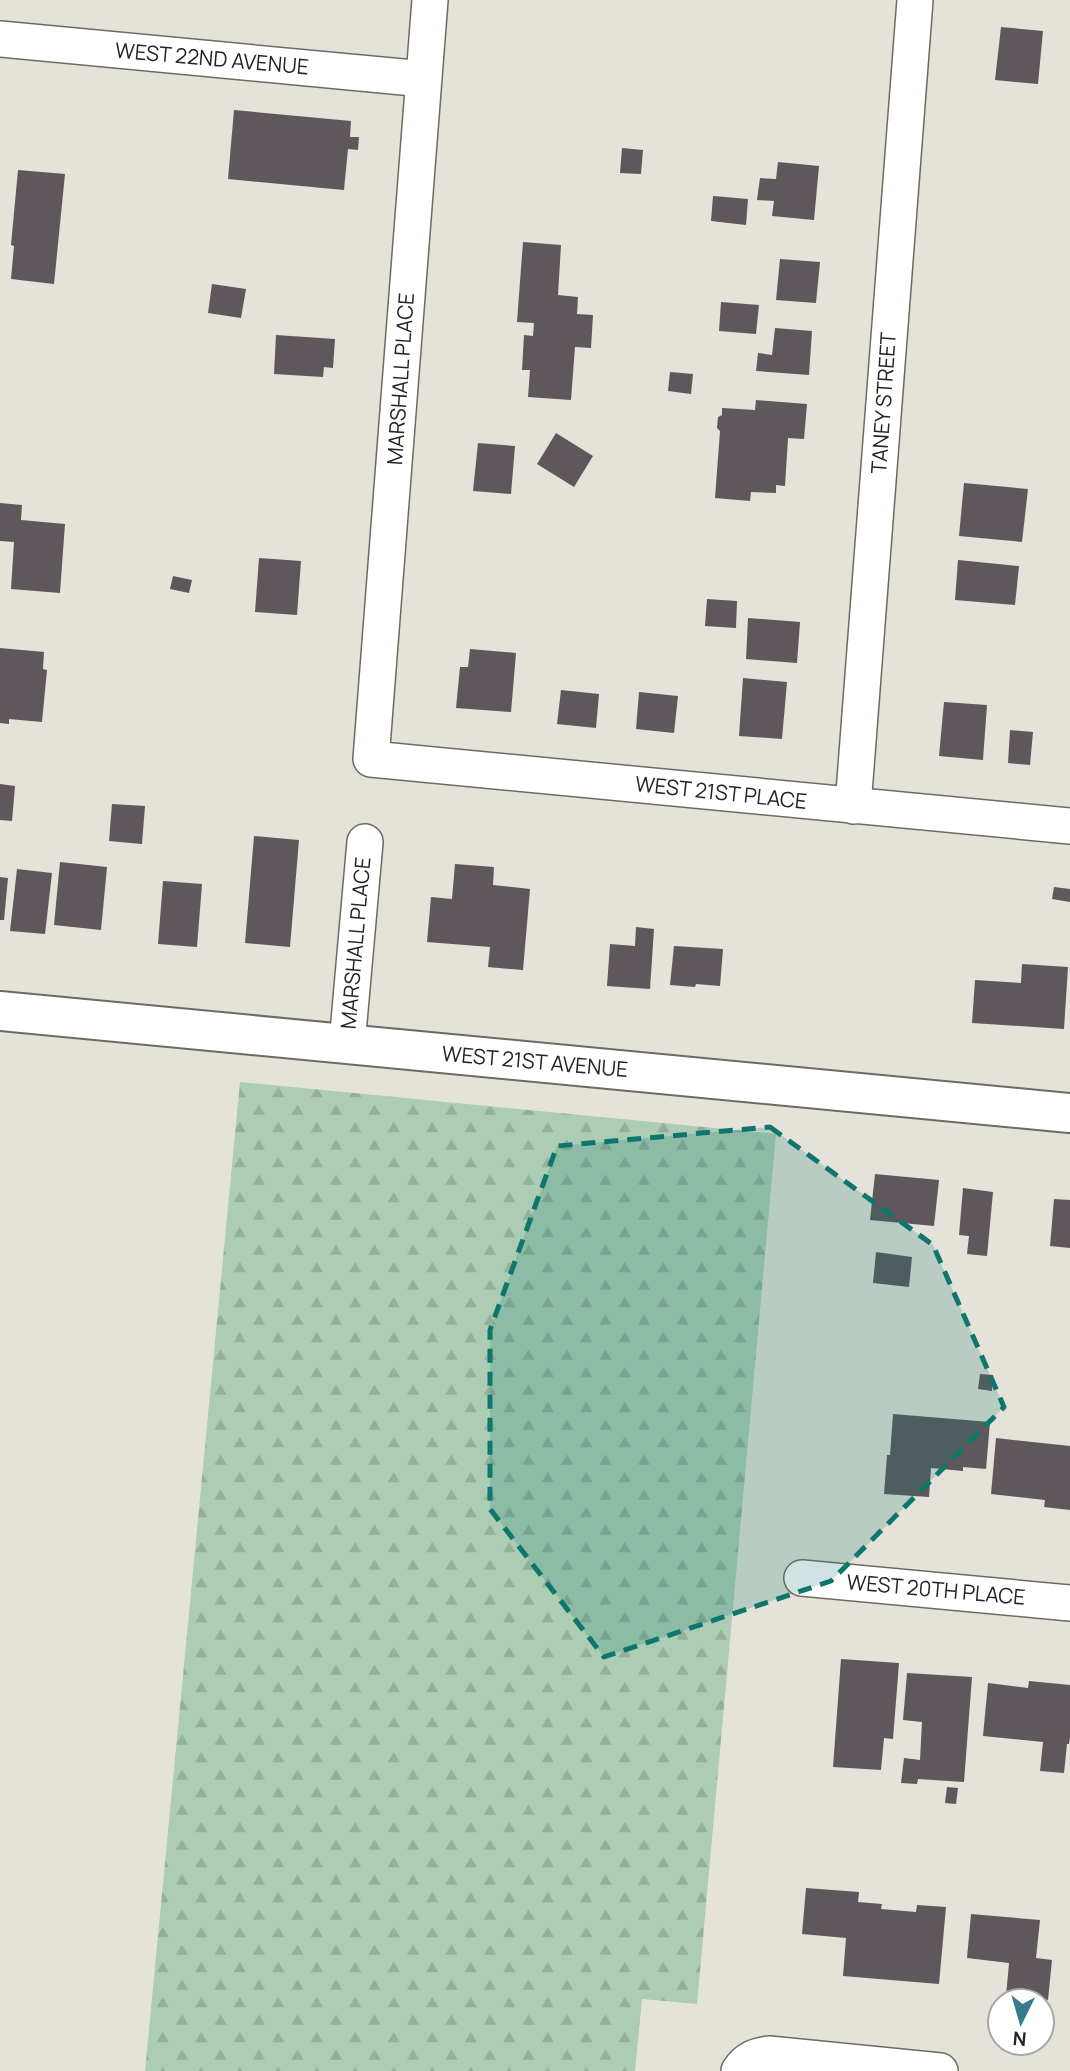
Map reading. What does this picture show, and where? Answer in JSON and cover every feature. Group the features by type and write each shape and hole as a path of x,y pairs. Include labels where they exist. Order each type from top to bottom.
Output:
{"street":[{"name":"MARSHALL PLACE","path":"371,759 430,0"},
{"name":"TANEY STREET","path":"853,806 915,0"},
{"name":"WEST 22ND AVENUE","path":"0,39 424,79"},
{"name":"WEST 21ST PLACE","path":"371,759 1070,826"},
{"name":"MARSHALL PLACE","path":"347,1044 365,842"},
{"name":"WEST 21ST AVENUE","path":"0,1012 1070,1113"},
{"name":"WEST 20TH PLACE","path":"802,1578 1070,1603"},
{"path":"741,2068 754,2056 769,2054 940,2071"}],"highlighted area":[{"path":"770,1127 933,1245 1004,1407 831,1581 604,1657 490,1509 490,1330 557,1146"}],"green space":[{"path":"240,1082 776,1134 697,2004 642,1999 635,2071 145,2071"}],"building":[{"path":"1001,27 1043,31 1038,84 995,80"},
{"path":"234,110 351,121 350,137 359,137 358,150 348,149 344,190 228,179"},
{"path":"622,148 643,150 641,174 620,173"},
{"path":"778,162 819,166 814,220 772,216 774,201 757,200 760,178 776,179"},
{"path":"18,170 65,174 54,284 11,279 14,246 11,245"},
{"path":"713,196 748,199 746,225 711,221"},
{"path":"523,242 561,245 558,295 578,297 577,314 593,315 591,348 575,347 571,400 528,397 530,370 522,370 524,335 533,336 534,323 517,322"},
{"path":"780,259 820,262 816,303 776,300"},
{"path":"212,284 246,289 241,318 208,313"},
{"path":"721,302 759,305 756,334 719,331"},
{"path":"775,328 812,331 809,375 756,371 758,353 772,355"},
{"path":"276,335 335,339 333,368 324,367 323,377 274,374"},
{"path":"670,372 693,374 691,394 668,391"},
{"path":"756,400 807,404 804,439 788,438 785,486 776,485 776,493 751,492 750,501 715,498 720,431 717,428 718,417 722,415 722,408 755,410"},
{"path":"556,433 593,456 574,487 537,464"},
{"path":"478,443 515,446 511,494 473,491"},
{"path":"964,483 1028,489 1022,542 959,536"},
{"path":"0,503 22,505 21,520 65,524 60,593 11,589 14,542 0,541"},
{"path":"259,558 301,561 297,615 255,612"},
{"path":"958,560 1019,566 1015,605 955,600"},
{"path":"173,576 192,580 189,593 170,589"},
{"path":"707,599 737,601 736,628 705,626"},
{"path":"748,618 800,622 797,663 746,659"},
{"path":"0,648 44,652 43,669 47,670 42,722 9,719 9,724 0,723"},
{"path":"470,649 516,653 511,712 456,708 460,667 468,667"},
{"path":"743,678 787,682 782,739 739,736"},
{"path":"561,690 599,694 596,728 557,724"},
{"path":"639,692 678,696 674,733 636,729"},
{"path":"944,702 987,705 983,760 939,756"},
{"path":"1010,730 1033,732 1030,765 1008,763"},
{"path":"0,784 15,786 12,821 0,820"},
{"path":"112,804 145,806 142,844 109,841"},
{"path":"254,836 299,840 290,947 245,943"},
{"path":"60,862 107,867 101,930 54,925"},
{"path":"455,864 494,867 493,885 530,889 523,970 488,967 490,947 427,942 431,897 452,899"},
{"path":"17,869 52,873 45,934 10,931"},
{"path":"0,877 8,878 4,920 0,920"},
{"path":"163,881 202,884 197,947 158,944"},
{"path":"1054,887 1070,889 1070,902 1052,899"},
{"path":"636,927 654,929 650,989 607,986 610,944 635,946"},
{"path":"674,946 723,949 720,986 670,985"},
{"path":"1022,964 1068,967 1064,1029 972,1023 975,980 1021,983"},
{"path":"875,1174 939,1180 934,1226 870,1220"},
{"path":"963,1188 993,1192 987,1256 967,1254 969,1236 959,1235"},
{"path":"1054,1199 1070,1200 1070,1248 1050,1246"},
{"path":"876,1252 912,1257 909,1287 873,1283"},
{"path":"980,1374 993,1375 992,1391 978,1389"},
{"path":"893,1414 990,1422 986,1469 963,1467 963,1471 931,1468 929,1497 884,1494"},
{"path":"996,1438 1070,1446 1070,1510 1044,1507 1045,1500 991,1494"},
{"path":"841,1659 899,1663 893,1739 884,1738 881,1770 833,1767"},
{"path":"907,1673 972,1677 964,1782 918,1779 917,1784 901,1783 904,1758 920,1760 922,1722 903,1720"},
{"path":"1029,1681 1070,1685 1070,1737 1064,1773 1040,1771 1043,1742 983,1736 988,1683 1028,1688"},
{"path":"947,1787 958,1788 956,1804 945,1803"},
{"path":"806,1888 859,1892 858,1902 882,1904 881,1909 916,1912 917,1905 946,1907 939,1984 843,1976 846,1938 802,1934"},
{"path":"971,1914 1040,1920 1036,1958 1052,1960 1049,1987 1007,1987 1009,1963 967,1958"}]}
